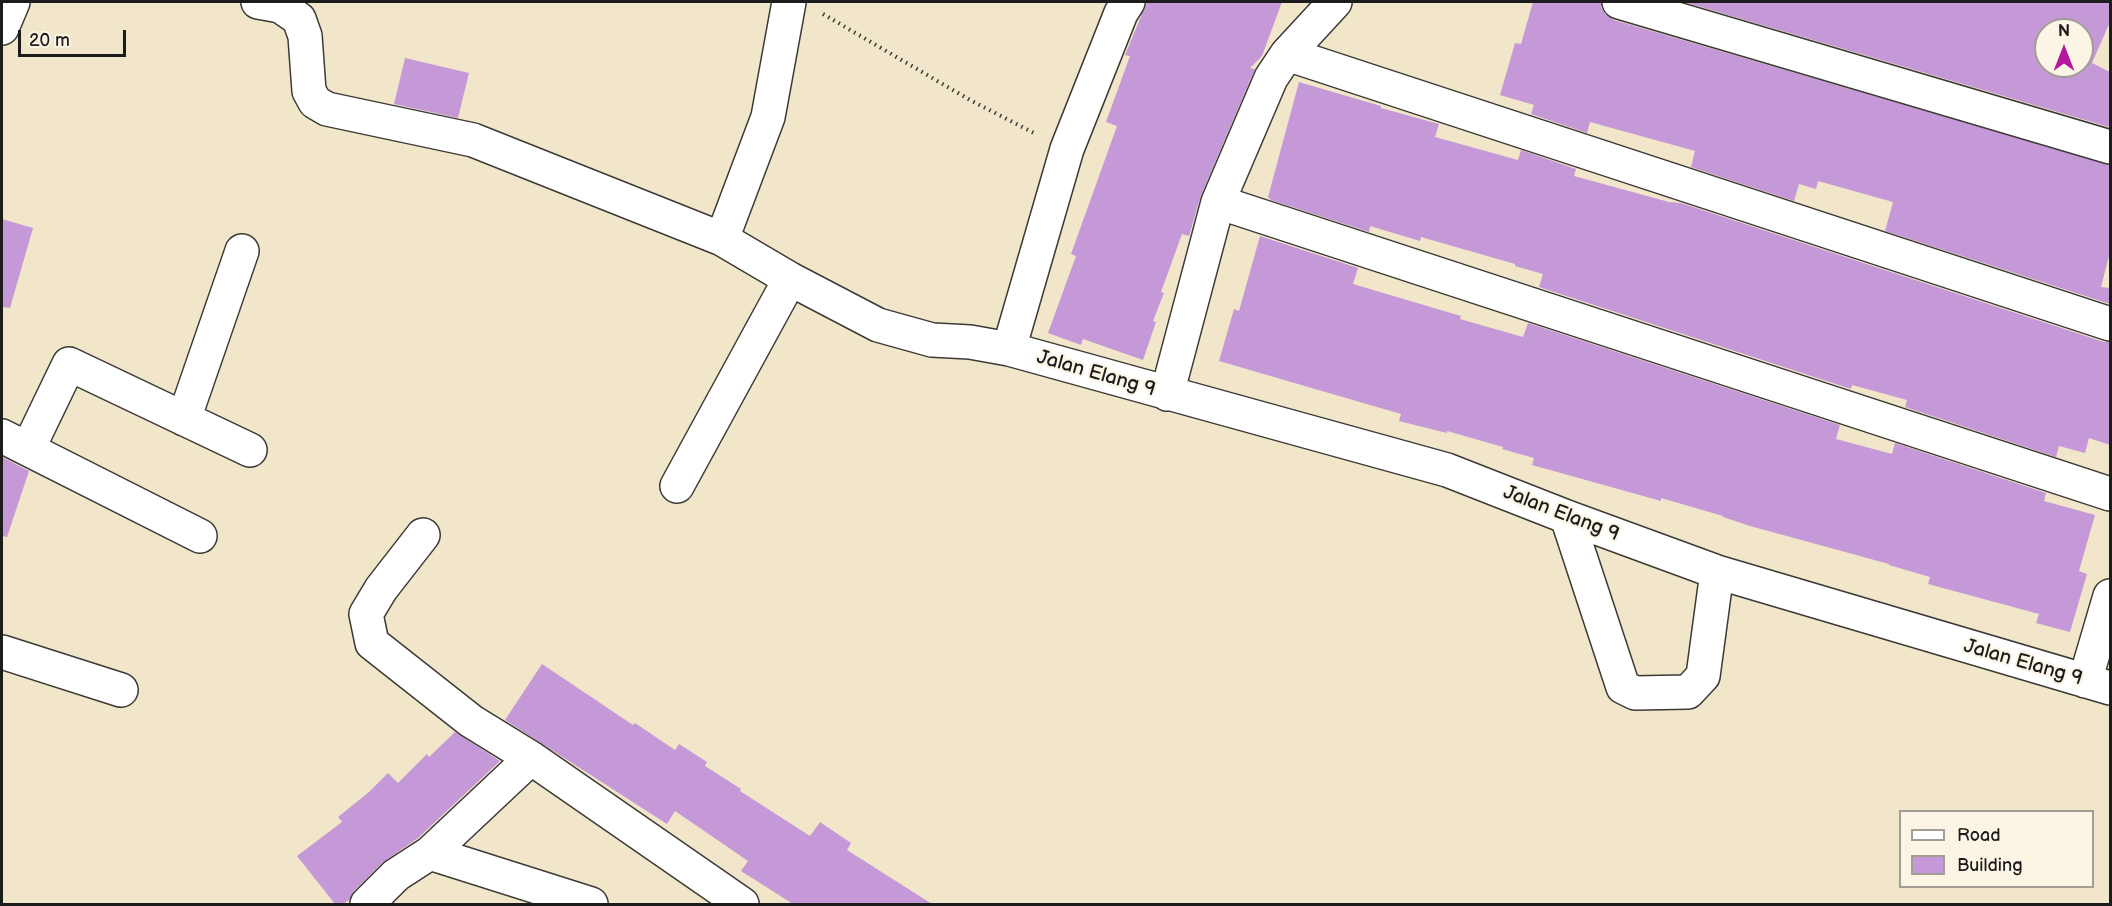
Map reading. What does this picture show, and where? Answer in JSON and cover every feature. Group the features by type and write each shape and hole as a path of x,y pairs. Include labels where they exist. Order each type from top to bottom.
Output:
{"street":[{"path":"2,28 13,2"},
{"name":"Jalan Elang 9","path":"258,2 280,6 299,19 305,36 309,91 315,102 327,109 473,140 722,239 790,279 878,326 932,340 970,342 1009,349 1447,470 1717,572 2098,684"},
{"path":"722,239 768,117 789,2"},
{"path":"1009,349 1067,149 1121,13 1128,2"},
{"path":"1167,394 1218,202 1271,78 1287,54 1335,2"},
{"path":"1619,2 2110,147"},
{"path":"1287,54 2110,324"},
{"path":"1218,202 2110,494"},
{"path":"184,419 242,251"},
{"path":"677,486 790,279"},
{"path":"200,536 15,442 69,364 250,450"},
{"path":"1567,517 1623,687 1635,693 1688,692 1703,676 1717,572"},
{"path":"423,535 381,588 366,614 372,643 471,721 531,758 742,904"},
{"path":"2098,684 2110,596"},
{"path":"2,652 121,690"},
{"path":"367,904 396,875 430,853 531,758"},
{"path":"430,853 591,904"}],"path":[{"path":"789,2 823,13 970,100 1067,149"}],"building":[{"path":"1147,2 1282,2 1262,56 1250,68 1255,69 1201,195 1189,236 1182,234 1161,292 1164,293 1153,321 1156,322 1143,360 1083,339 1081,345 1048,333 1076,256 1071,254 1117,126 1106,122 1130,56 1125,55"},
{"path":"1533,2 1601,2 1605,14 1614,20 2110,165 2110,252 2101,287 2110,288 2110,304 1885,231 1893,202 1818,181 1816,189 1799,184 1794,201 1691,167 1695,151 1590,122 1587,133 1531,114 1534,105 1500,95 1515,43 1521,44"},
{"path":"1684,2 2110,2 2110,22 2094,58 2094,18 2034,18 2034,78 2094,78 2094,64 2110,72 2109,127"},
{"path":"405,58 469,73 458,118 394,104"},
{"path":"1299,82 1439,124 1435,137 1518,160 1521,150 1576,169 1574,176 1669,202 1681,203 2104,342 2110,342 2110,445 2089,438 2085,453 2059,446 2056,457 1905,407 1907,400 1852,385 1851,389 1539,287 1543,274 1515,266 1515,264 1421,237 1420,241 1370,226 1369,232 1271,200 1268,197"},
{"path":"2,219 33,228 10,308 2,307"},
{"path":"1260,236 1358,268 1353,284 1523,337 1528,323 1840,425 1836,439 1892,454 1895,443 2046,493 2044,501 2095,515 2079,571 2087,574 2070,632 2036,623 2039,614 1928,584 1930,577 1661,498 1661,501 1532,465 1534,458 1502,449 1503,447 1447,431 1447,433 1399,421 1401,414 1219,361 1234,309 1239,311"},
{"path":"2,457 29,471 7,537 2,536"},
{"path":"542,664 633,725 635,723 675,750 679,744 707,762 705,766 741,789 740,791 810,836 820,822 851,843 847,850 932,904 793,904 741,871 748,861 675,811 667,824 505,720"},
{"path":"455,732 500,761 418,838 383,862 354,891 349,900 343,904 335,904 297,856 342,822 338,817 388,773 398,783 427,754 429,757"}]}
